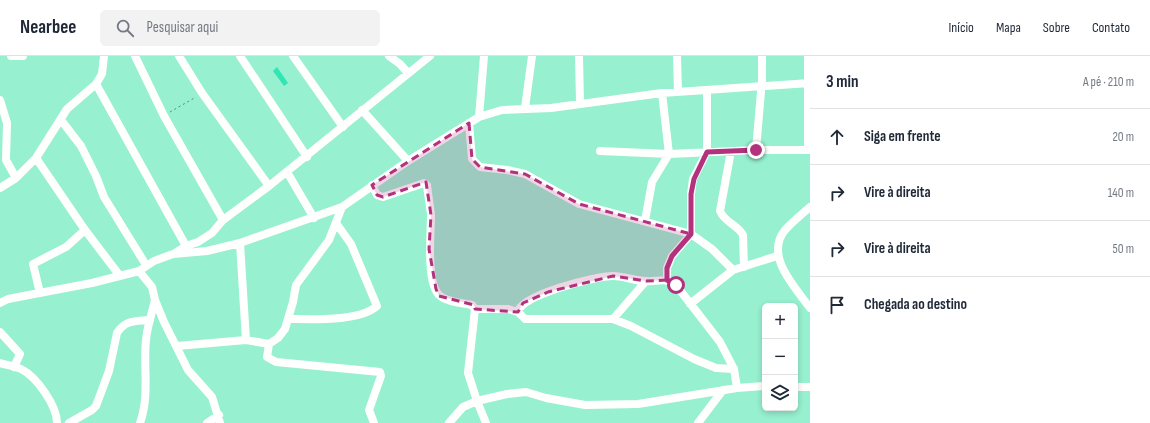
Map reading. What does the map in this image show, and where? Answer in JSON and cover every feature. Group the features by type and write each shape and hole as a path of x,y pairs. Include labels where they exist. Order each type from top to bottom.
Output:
{"street":[{"path":"11,56 23,56"},
{"path":"0,188 16,178 36,158 67,109 96,84 102,74 104,56"},
{"path":"135,56 164,116 224,220"},
{"path":"179,56 202,93 269,186"},
{"path":"240,56 307,157"},
{"path":"293,56 342,127"},
{"path":"389,56 401,60 408,73"},
{"path":"0,302 139,271 146,265 198,242 212,233 224,220 307,157 362,110 430,56"},
{"path":"479,117 484,56"},
{"path":"525,108 532,56"},
{"path":"579,56 580,103"},
{"path":"677,56 678,92"},
{"path":"756,150 762,86 762,56"},
{"path":"600,151 669,154 756,150 809,150 808,56"},
{"path":"173,254 207,251 240,243 342,207 408,161 469,123 479,117 502,110 551,108 662,93 809,83"},
{"path":"96,84 186,246"},
{"path":"667,280 667,268 672,256 691,234 691,194 694,179 707,152 707,91"},
{"path":"645,221 652,182 669,154 662,93"},
{"path":"0,100 7,123 6,160 16,178"},
{"path":"362,110 408,161"},
{"path":"61,120 81,146 96,176 104,197 146,265"},
{"path":"469,123 472,159 480,167 525,174 579,204 691,234 712,249 732,270"},
{"path":"731,151 720,211 722,215 741,231 743,235 744,267"},
{"path":"36,158 85,230 120,276"},
{"path":"287,172 314,218"},
{"path":"372,185 377,195 383,197 424,183 427,185 430,215 429,248 436,289 439,296 454,302 472,305 475,309 500,308 518,312 525,319 613,319 631,326 701,362 716,368 734,369"},
{"path":"177,346 246,340 269,344 278,338 285,329 296,285 329,240 342,207"},
{"path":"810,207 785,231 779,244 777,256 787,276 810,308"},
{"path":"288,319 334,319 351,316 377,306 351,244 336,222"},
{"path":"40,294 33,264 66,247 85,230"},
{"path":"240,243 246,340"},
{"path":"690,304 732,270 777,256"},
{"path":"139,271 152,287 155,300 164,322 188,370 212,397 220,419 207,423"},
{"path":"518,312 518,307 523,303 548,292 588,279 613,276 646,281 667,280 676,285 720,342 734,369 737,388"},
{"path":"613,319 646,281"},
{"path":"140,423 144,411 146,387 146,339 155,300"},
{"path":"475,309 468,373 486,423"},
{"path":"69,423 92,410 96,406 120,328 128,322 150,320"},
{"path":"0,332 20,354 14,367"},
{"path":"269,344 267,357 276,362 380,372 381,376 369,410 374,423"},
{"path":"0,363 21,369 30,376 52,402 57,417 57,423"},
{"path":"449,423 463,407 477,401 507,394 526,392 546,398 585,405 638,404 723,390 762,386"},
{"path":"798,387 810,387"},
{"path":"698,423 723,390"}],"path":[{"path":"164,116 202,93"}],"highlighted area":[{"path":"469,123 472,159 480,167 525,174 579,204 691,234 672,256 667,268 667,280 646,281 613,276 548,292 523,303 518,312 475,309 474,305 439,296 436,289 429,249 431,215 426,182 383,197 377,195 372,185"}],"building":[{"path":"277,67 288,83 284,86 273,71"}],"route":[{"path":"676,285 667,280 667,268 672,256 691,234 691,194 694,179 707,152 756,150"}]}
